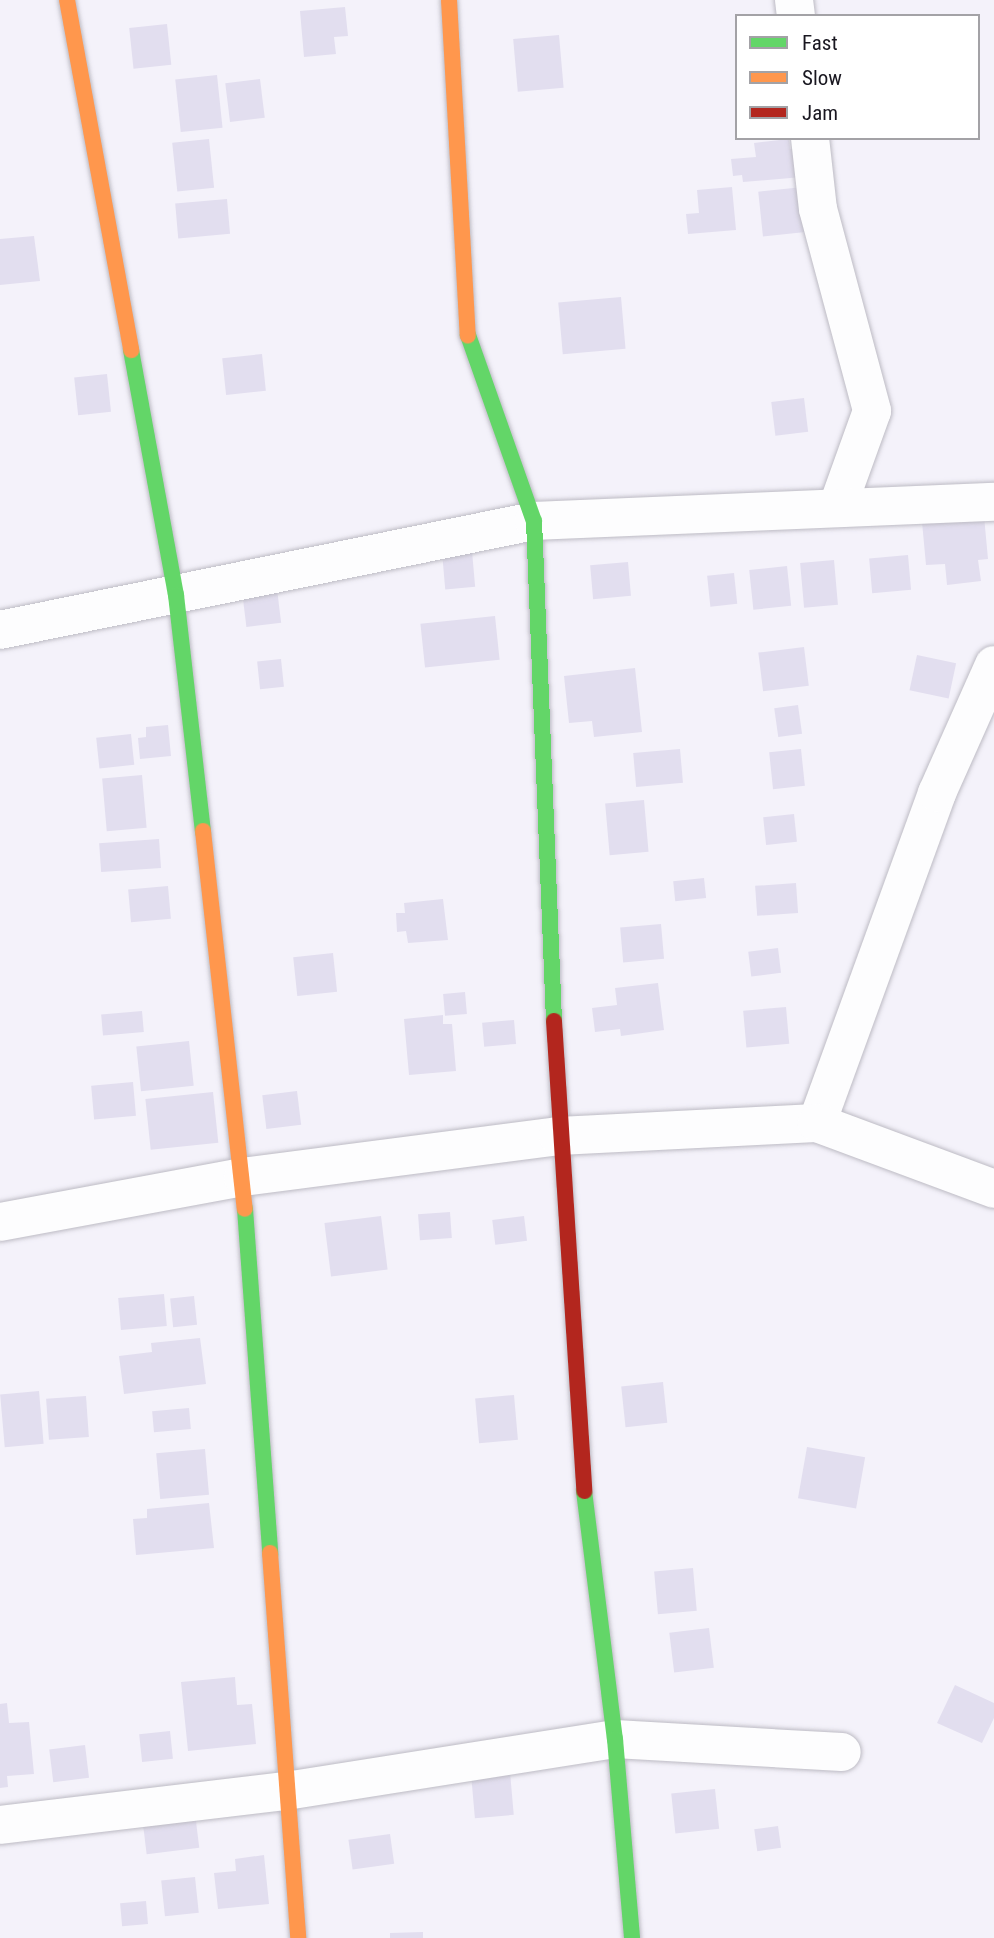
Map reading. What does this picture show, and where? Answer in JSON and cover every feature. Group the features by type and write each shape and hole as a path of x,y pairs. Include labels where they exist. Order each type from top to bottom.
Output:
{"street":[{"path":"67,0 176,595 243,1177 298,1938"},
{"path":"449,0 468,337 534,521 558,1136 582,1473 615,1740 632,1938"},
{"path":"810,140 818,209 872,411 837,509"},
{"path":"0,630 534,521 994,502"},
{"path":"817,1123 937,793 994,667"},
{"path":"0,1222 243,1177 558,1136 817,1123 994,1189"},
{"path":"0,1825 286,1791 615,1740 842,1752"}],"building":[{"path":"345,7 348,36 334,37 336,54 304,57 300,11"},
{"path":"167,24 171,65 133,69 129,28"},
{"path":"559,35 564,88 518,92 513,39"},
{"path":"217,75 223,128 181,132 175,79"},
{"path":"260,79 265,118 230,122 225,83"},
{"path":"209,139 214,188 177,192 172,143"},
{"path":"789,140 790,149 800,148 802,177 743,182 742,175 733,176 731,159 756,157 754,143"},
{"path":"732,187 736,230 688,234 686,214 699,213 697,190"},
{"path":"803,187 808,232 763,236 758,192"},
{"path":"227,199 230,234 178,238 175,204"},
{"path":"34,236 40,281 0,285 0,239"},
{"path":"621,297 626,349 563,354 558,302"},
{"path":"262,354 266,391 226,395 222,358"},
{"path":"107,374 111,412 78,415 74,377"},
{"path":"804,398 808,432 775,436 771,402"},
{"path":"984,516 988,559 978,560 981,581 947,585 945,564 926,565 922,522"},
{"path":"472,551 475,587 445,589 442,554"},
{"path":"908,555 911,590 872,593 869,558"},
{"path":"834,560 838,605 804,608 800,563"},
{"path":"628,562 631,596 593,599 590,565"},
{"path":"787,566 791,606 753,610 749,570"},
{"path":"734,573 737,604 710,607 707,576"},
{"path":"277,589 281,623 246,627 242,593"},
{"path":"495,616 500,660 425,668 420,624"},
{"path":"804,647 809,686 763,691 758,653"},
{"path":"917,655 956,663 949,699 910,690"},
{"path":"281,659 284,687 260,689 257,662"},
{"path":"635,668 642,732 594,737 592,721 569,723 564,676"},
{"path":"798,705 802,734 778,737 774,708"},
{"path":"168,725 171,756 140,759 138,738 146,737 146,727"},
{"path":"131,734 134,765 99,768 96,738"},
{"path":"680,749 683,783 636,787 633,753"},
{"path":"801,749 805,786 773,789 769,752"},
{"path":"142,775 147,828 107,831 102,778"},
{"path":"644,800 649,852 610,855 605,803"},
{"path":"794,814 797,842 766,845 763,817"},
{"path":"159,839 161,868 101,872 99,843"},
{"path":"704,878 706,898 675,901 673,881"},
{"path":"796,883 798,913 757,916 755,886"},
{"path":"168,886 171,919 131,922 128,889"},
{"path":"443,899 448,940 408,943 406,931 397,932 396,913 405,913 404,903"},
{"path":"661,924 664,959 623,962 620,928"},
{"path":"778,948 781,973 751,976 748,952"},
{"path":"333,953 337,992 297,996 293,957"},
{"path":"658,983 664,1030 621,1036 620,1029 595,1032 592,1008 617,1005 615,988"},
{"path":"465,992 467,1014 445,1016 443,994"},
{"path":"786,1007 789,1044 746,1048 743,1011"},
{"path":"142,1011 144,1032 103,1035 101,1015"},
{"path":"443,1015 443,1024 452,1024 456,1071 409,1075 404,1019"},
{"path":"514,1020 516,1044 484,1047 482,1023"},
{"path":"189,1041 194,1086 141,1091 136,1047"},
{"path":"133,1082 136,1116 94,1120 91,1086"},
{"path":"297,1091 301,1125 266,1129 262,1095"},
{"path":"213,1092 218,1143 151,1150 145,1099"},
{"path":"450,1212 452,1238 420,1240 418,1214"},
{"path":"381,1216 388,1270 331,1277 324,1223"},
{"path":"524,1216 527,1241 495,1245 492,1220"},
{"path":"164,1294 167,1326 121,1330 118,1298"},
{"path":"194,1296 197,1325 173,1327 170,1299"},
{"path":"200,1338 206,1384 124,1394 119,1356 152,1352 151,1343"},
{"path":"663,1382 667,1423 626,1427 621,1386"},
{"path":"39,1391 44,1444 5,1447 0,1394"},
{"path":"514,1395 518,1440 479,1443 475,1398"},
{"path":"86,1396 89,1437 49,1440 46,1399"},
{"path":"189,1408 191,1429 154,1432 152,1411"},
{"path":"807,1447 865,1457 856,1508 798,1498"},
{"path":"205,1449 209,1495 160,1499 156,1453"},
{"path":"209,1503 214,1548 136,1555 133,1519 147,1518 147,1509"},
{"path":"693,1568 697,1611 658,1614 654,1571"},
{"path":"709,1628 714,1668 674,1673 669,1633"},
{"path":"235,1677 237,1705 252,1704 256,1744 188,1751 181,1682"},
{"path":"955,1685 994,1703 994,1718 982,1743 937,1723"},
{"path":"7,1703 9,1723 29,1722 34,1774 7,1776 8,1787 0,1788 0,1704"},
{"path":"170,1731 173,1759 142,1762 139,1734"},
{"path":"85,1745 89,1778 53,1782 49,1749"},
{"path":"510,1772 514,1815 475,1818 471,1775"},
{"path":"715,1789 719,1829 675,1833 671,1794"},
{"path":"195,1813 199,1848 147,1854 142,1819"},
{"path":"778,1826 781,1848 757,1851 754,1829"},
{"path":"390,1834 394,1864 353,1870 348,1840"},
{"path":"264,1855 269,1904 218,1909 214,1873 236,1871 235,1859"},
{"path":"195,1877 199,1913 165,1916 161,1881"},
{"path":"146,1901 148,1924 122,1926 120,1903"},
{"path":"423,1932 423,1938 390,1938 390,1933"}],"traffic: fast":[{"path":"468,335 534,521 554,1021"},
{"path":"131,350 176,595 203,831"},
{"path":"245,1209 270,1553"},
{"path":"584,1491 615,1739 632,1938"}],"traffic: slow":[{"path":"67,0 131,350"},
{"path":"449,0 468,335"},
{"path":"203,831 245,1209"},
{"path":"270,1553 298,1938"}],"traffic: jam":[{"path":"554,1021 584,1491"}]}
